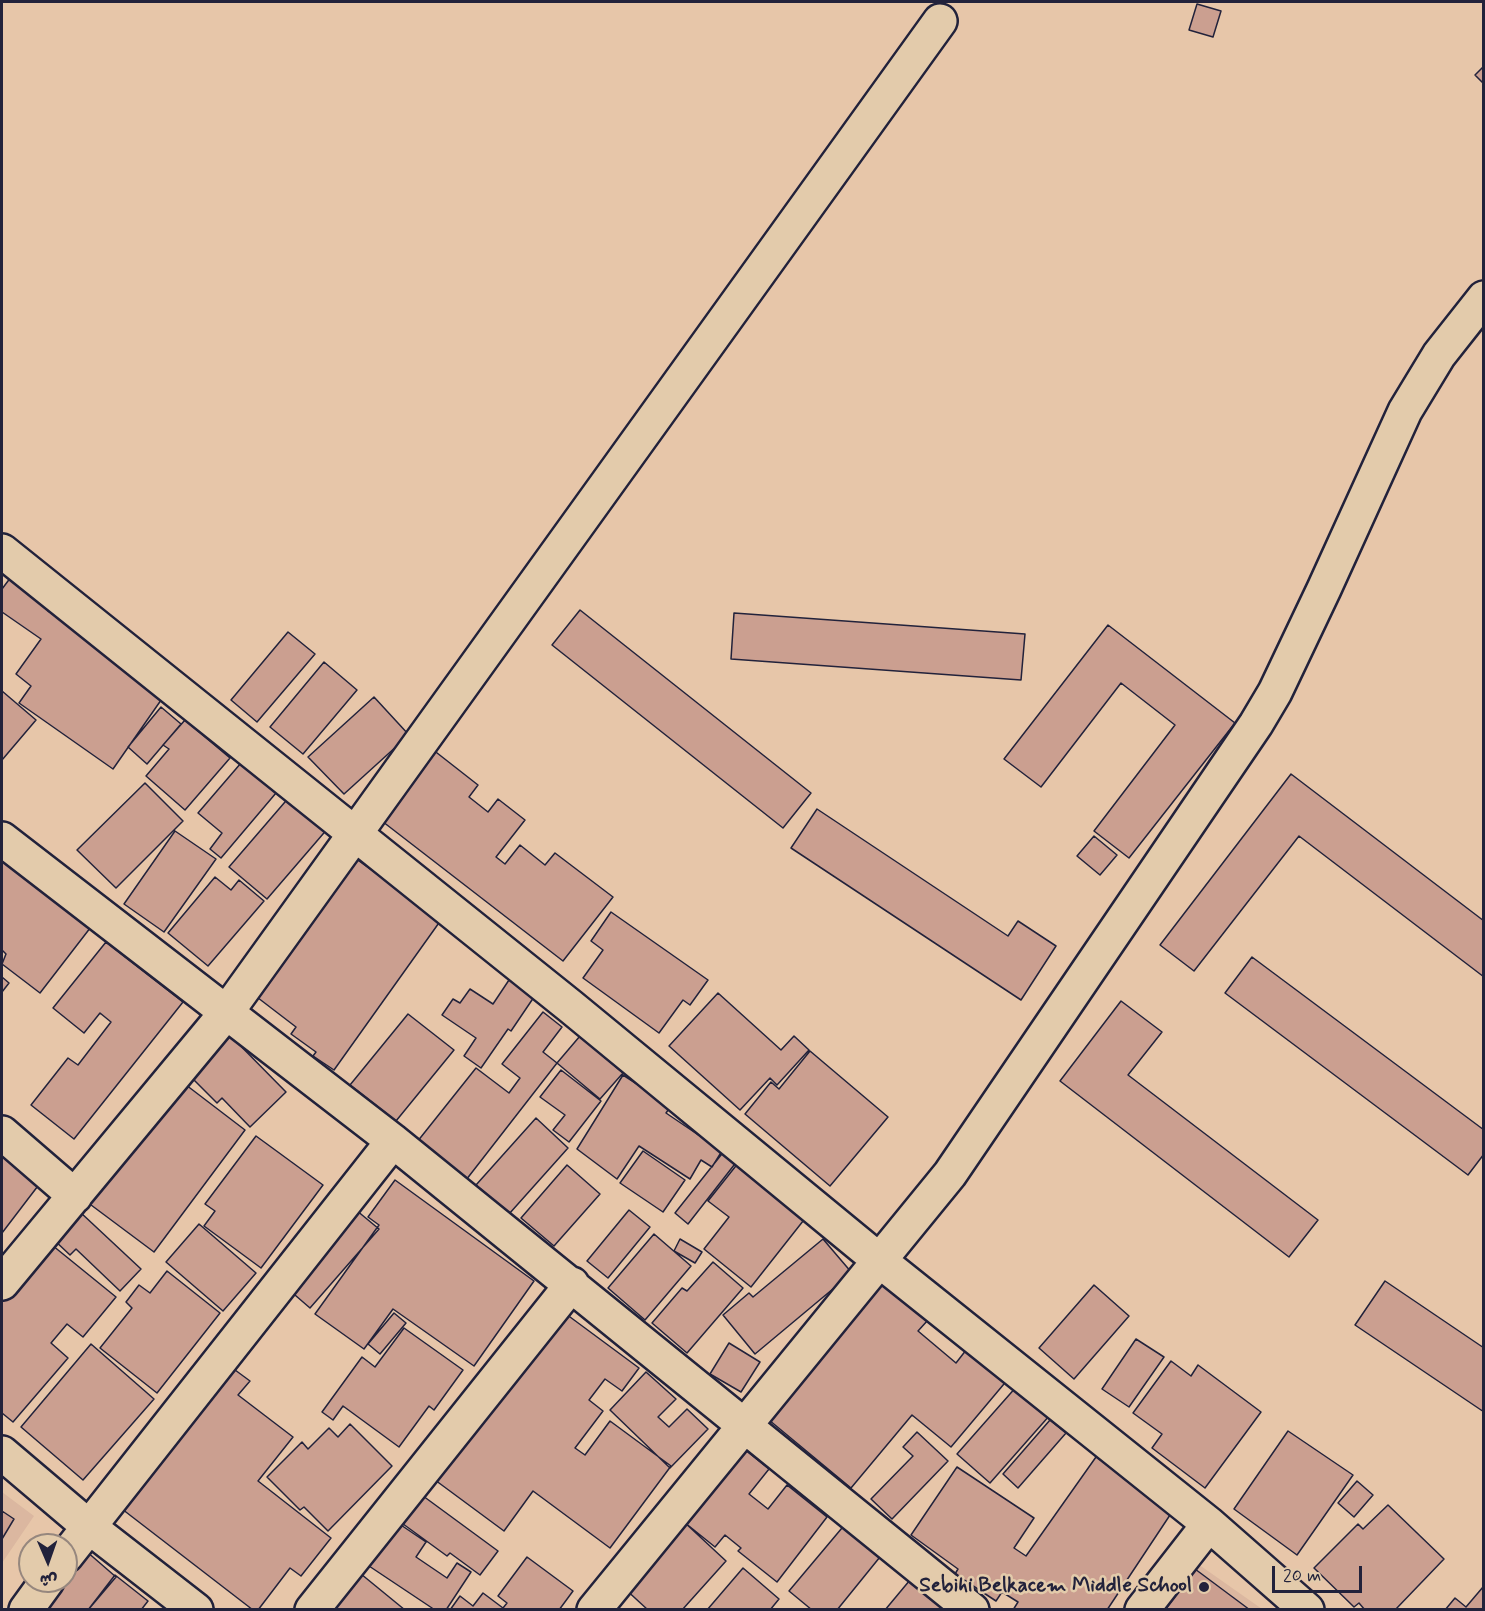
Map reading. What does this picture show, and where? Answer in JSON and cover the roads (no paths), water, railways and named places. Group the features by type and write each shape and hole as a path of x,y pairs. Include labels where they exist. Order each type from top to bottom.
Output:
{"street":[{"path":"2,1283 226,1013 940,21"},
{"path":"594,1610 950,1174 1005,1096 1256,724 1275,692 1324,589 1404,411 1439,355 1484,298"},
{"path":"2,551 579,1013 880,1261 1209,1524 1307,1610"},
{"path":"2,839 393,1141 972,1610"},
{"path":"2,1133 75,1196"},
{"path":"78,1540 393,1141"},
{"path":"312,1610 572,1284"},
{"path":"2,1454 88,1526 196,1610"},
{"path":"1142,1610 1209,1524"},
{"path":"26,1610 38,1593"}],"place":[{"name":"Sebihi Belkacem Middle School","path":"1204,1587"}]}
